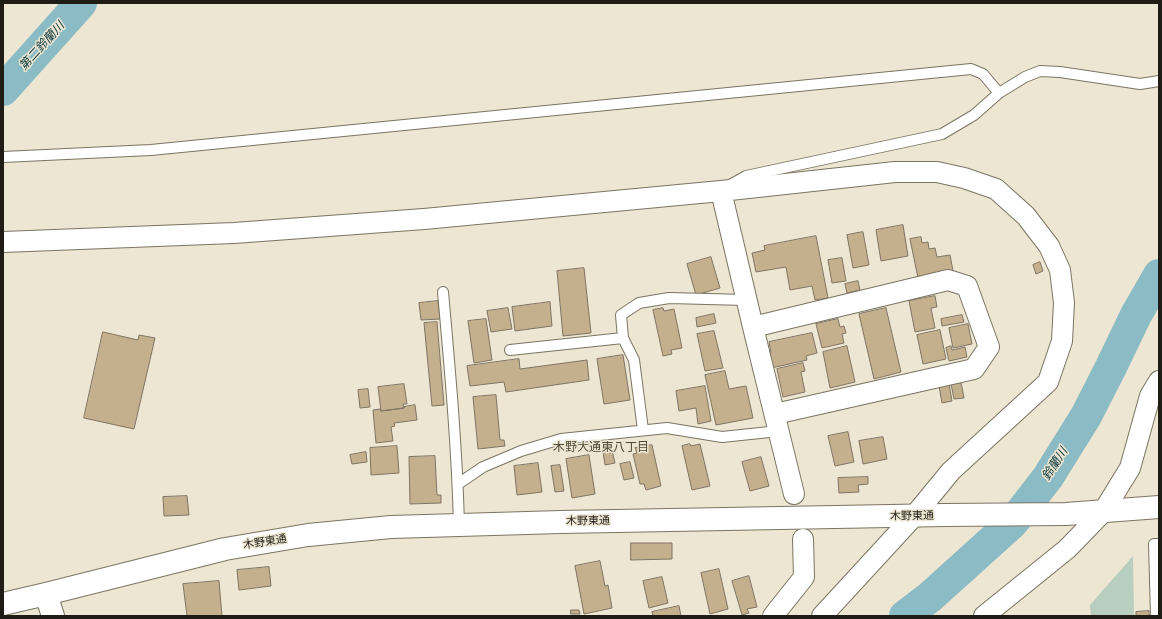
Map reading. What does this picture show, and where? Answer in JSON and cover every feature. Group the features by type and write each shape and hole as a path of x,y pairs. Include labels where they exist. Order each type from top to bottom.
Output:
{"street":[{"path":"3,242 234,233 424,220 721,191 895,172 937,172 964,178 996,189 1026,216 1049,246 1060,270 1064,303 1062,341 1048,382 951,471 914,516 822,616"},
{"path":"721,191 752,327 794,494"},
{"path":"752,327 948,280 967,286 989,347 974,369 777,423"},
{"path":"984,616 1067,549 1104,512 1130,468 1150,396 1159,381"},
{"name":"木野東通","path":"3,604 232,547 308,535 391,527 561,522 1066,514 1159,507"},
{"path":"773,616 804,577 803,539"},
{"path":"46,594 52,616"}],"lane":[{"path":"3,157 151,150 971,69 984,74 999,93"},
{"path":"721,191 746,176 942,134 974,115 999,93 1025,77 1040,71 1060,72 1140,84 1159,81"},
{"path":"443,292 454,416 459,525"},
{"path":"644,430 634,360 623,338 621,314 639,303 669,298 746,300"},
{"path":"510,350 623,338"},
{"path":"458,484 484,467 521,451 561,439 667,428 722,437 777,423"},
{"path":"1156,616 1154,544 1159,544"}],"green space":[{"path":"1133,556 1134,616 1091,616 1090,605"}],"building":[{"path":"903,225 908,256 881,261 876,230"},
{"path":"863,232 869,265 853,268 847,235"},
{"path":"816,236 828,298 815,300 812,286 790,290 786,267 756,272 752,253 765,250 764,246"},
{"path":"921,237 922,243 928,242 929,249 935,248 937,257 950,255 953,271 918,278 910,239"},
{"path":"711,257 720,288 696,295 687,264"},
{"path":"842,258 846,281 832,283 828,260"},
{"path":"1040,262 1043,271 1036,274 1033,265"},
{"path":"584,268 591,333 563,336 557,271"},
{"path":"858,281 860,290 847,293 845,284"},
{"path":"935,296 937,307 931,308 935,328 915,332 909,301"},
{"path":"438,301 440,319 421,320 419,303"},
{"path":"550,302 552,326 515,331 512,307"},
{"path":"508,308 512,329 491,332 487,311"},
{"path":"663,308 664,311 674,309 682,348 671,350 672,354 663,356 653,310"},
{"path":"886,308 901,372 874,379 859,314"},
{"path":"714,314 716,323 697,327 696,318"},
{"path":"962,315 964,322 942,326 941,319"},
{"path":"486,319 492,360 474,363 468,321"},
{"path":"838,319 840,327 844,326 846,333 842,334 844,343 822,348 816,324"},
{"path":"437,322 444,405 432,406 424,323"},
{"path":"968,324 972,344 953,348 949,328"},
{"path":"940,330 946,359 923,364 917,335"},
{"path":"714,331 723,368 705,371 697,334"},
{"path":"103,332 138,340 139,335 155,338 134,429 84,418"},
{"path":"812,333 817,353 806,356 807,360 771,368 768,354 771,353 769,342"},
{"path":"847,346 855,382 830,388 823,352"},
{"path":"951,346 952,350 965,347 967,357 949,361 946,348"},
{"path":"623,355 630,400 604,404 597,359"},
{"path":"519,359 520,369 587,360 589,380 506,392 504,382 470,386 467,366"},
{"path":"803,363 805,371 801,372 805,392 783,397 777,369"},
{"path":"725,371 729,389 746,386 753,418 716,425 705,375"},
{"path":"961,382 964,398 954,399 951,384"},
{"path":"404,384 407,404 403,404 404,408 381,411 378,387"},
{"path":"949,384 952,401 942,403 939,386"},
{"path":"705,386 711,421 698,424 696,408 679,411 676,391"},
{"path":"368,389 370,407 360,408 358,390"},
{"path":"496,395 500,440 504,440 505,446 478,449 473,397"},
{"path":"415,405 417,420 394,423 395,426 391,427 393,441 376,443 373,410 380,409 381,411"},
{"path":"848,432 854,462 835,466 828,436"},
{"path":"883,437 887,459 863,464 859,441"},
{"path":"690,444 691,446 700,444 710,486 692,490 682,446"},
{"path":"652,445 661,486 646,490 644,484 640,484 633,454 637,453 635,448"},
{"path":"397,446 399,473 371,475 370,448"},
{"path":"612,450 615,463 605,465 603,452"},
{"path":"366,452 367,462 352,464 350,455"},
{"path":"589,455 595,494 572,498 566,459"},
{"path":"435,456 437,495 441,495 441,503 410,504 409,457"},
{"path":"761,457 769,486 750,491 742,462"},
{"path":"630,462 634,478 624,480 620,464"},
{"path":"538,463 542,492 517,495 514,466"},
{"path":"560,465 564,491 555,492 551,466"},
{"path":"868,477 868,484 858,485 859,492 839,493 838,478"},
{"path":"187,496 189,515 164,516 163,497"},
{"path":"631,543 672,543 672,559 631,560"},
{"path":"600,561 605,586 608,585 612,608 584,614 575,566"},
{"path":"269,567 271,586 239,590 237,570"},
{"path":"719,569 728,609 710,614 701,573"},
{"path":"749,576 757,607 747,609 749,613 742,615 732,581"},
{"path":"662,577 668,603 649,608 643,581"},
{"path":"219,581 222,616 187,616 183,584"},
{"path":"679,606 681,616 653,616 652,612"},
{"path":"571,610 579,610 580,614 571,614"},
{"path":"1149,611 1149,616 1136,616 1136,612"}],"waterway":[{"name":"第二鈴蘭川","path":"3,90 81,3"},
{"name":"鈴蘭川","path":"905,616 930,597 1012,523 1048,477 1086,416 1136,315 1159,275"}],"district":[{"name":"木野大通東八丁目","path":"601,447"}]}
